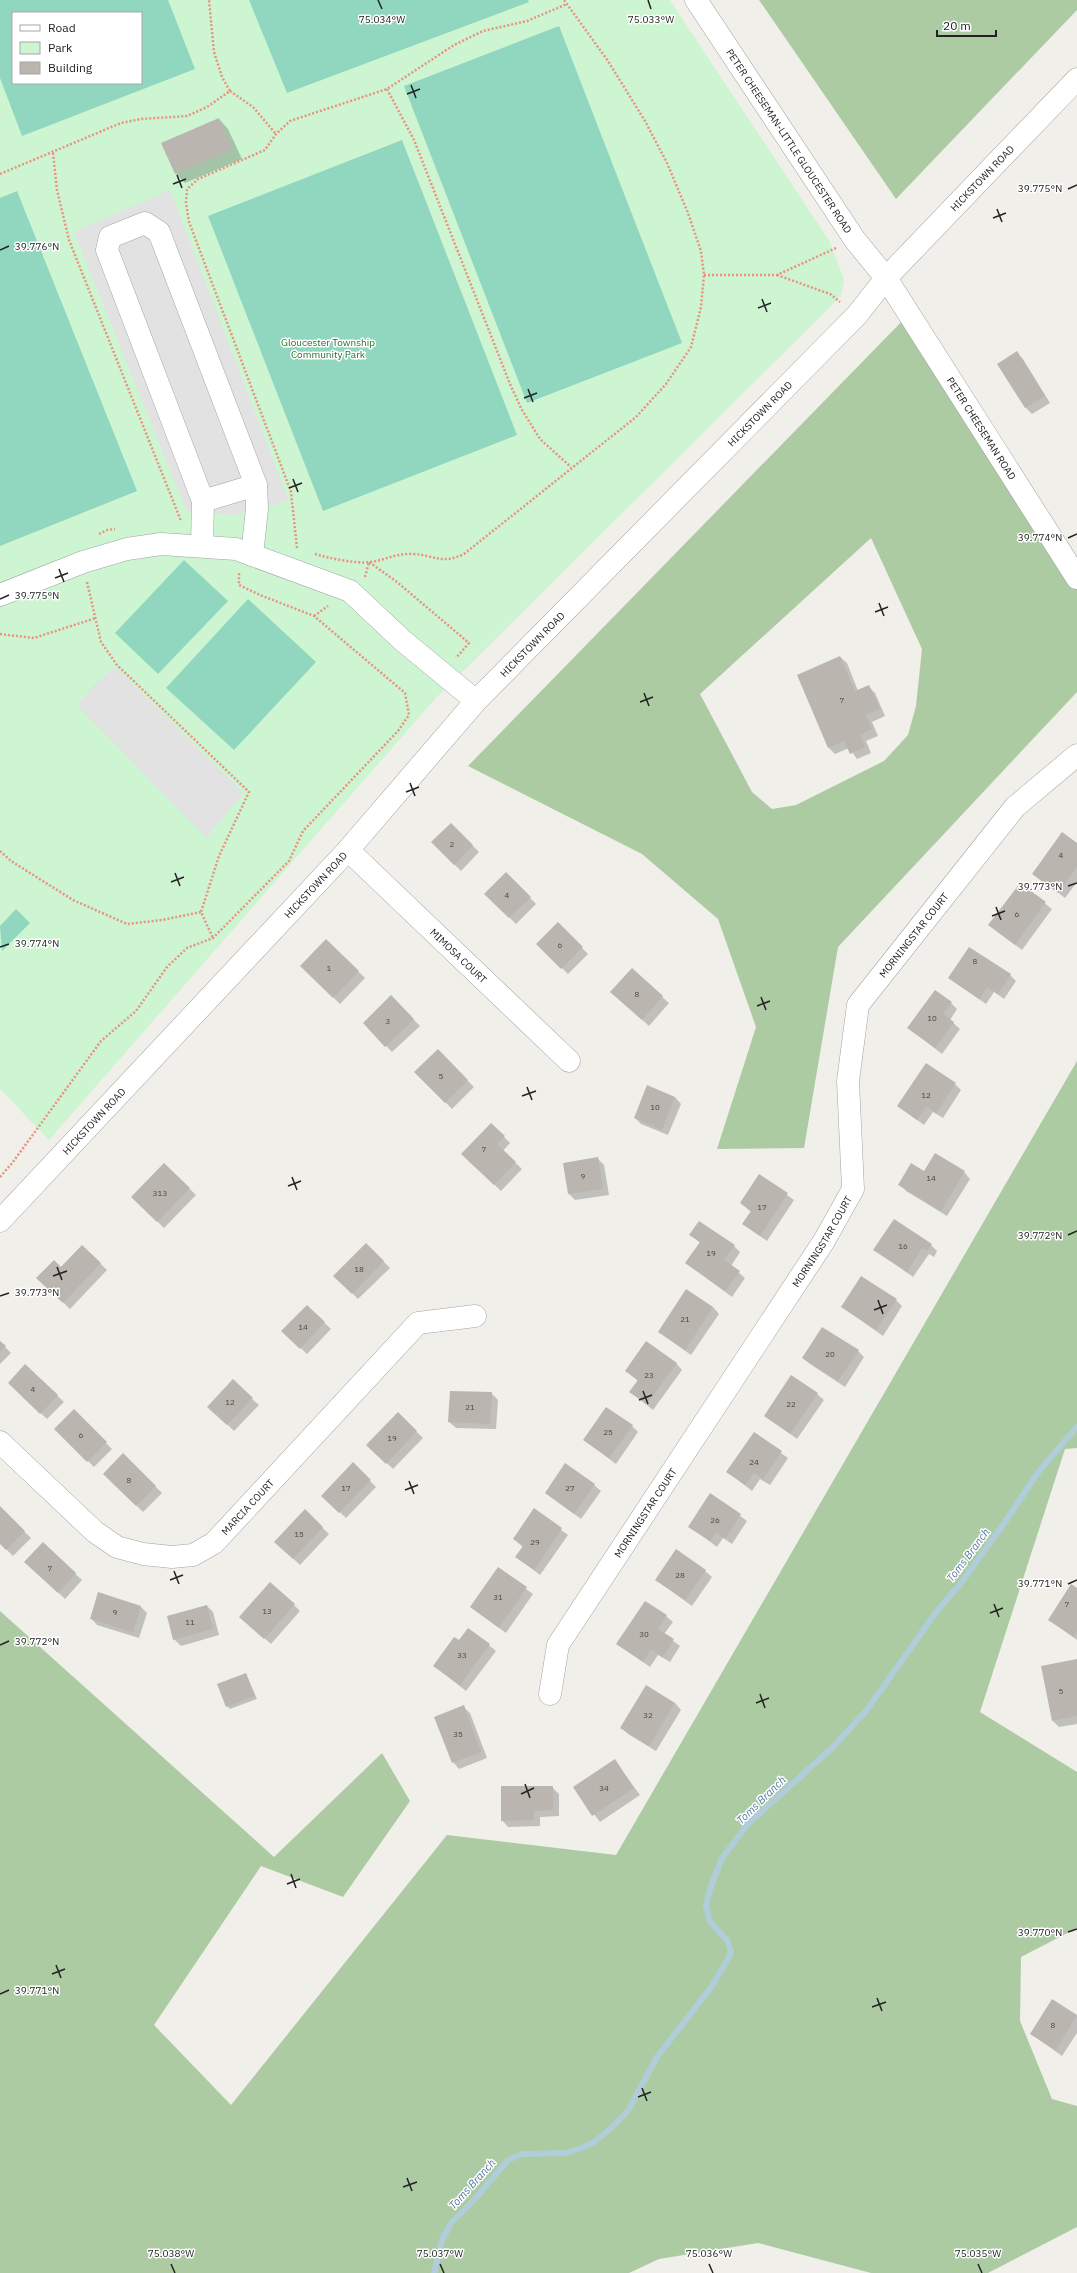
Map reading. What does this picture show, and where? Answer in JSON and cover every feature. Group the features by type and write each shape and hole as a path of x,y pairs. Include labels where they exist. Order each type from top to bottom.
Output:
{"street":[{"name":"PETER CHEESEMAN-LITTLE GLOUCESTER ROAD","path":"696,0 855,240 886,278"},
{"name":"HICKSTOWN ROAD","path":"0,1221 348,850 476,701 857,315 886,278 1077,79"},
{"path":"202,546 203,501 107,250 110,237 144,223 159,232 256,485 257,509 244,552"},
{"name":"PETER CHEESEMAN ROAD","path":"886,278 1077,578"},
{"path":"203,501 256,485"},
{"path":"0,595 82,562 127,549 161,544 202,546 244,552 350,591 402,640 476,701"},
{"name":"MORNINGSTAR COURT","path":"550,1694 558,1645 824,1241 853,1189 848,1081 858,1005 1015,807 1077,755"},
{"name":"MIMOSA COURT","path":"348,850 569,1061"},
{"name":"MARCIA COURT","path":"0,1442 95,1532 117,1546 143,1554 164,1557 192,1555 214,1543 418,1323 475,1316"}],"path":[{"path":"209,0 214,52 222,77 230,91 254,108 276,134"},
{"path":"312,553 327,558 369,562 393,555 412,554 450,560 464,554 552,485 571,467 636,417 666,384 691,347 701,307 704,275 701,251 688,212 667,163 645,121 612,68 564,0"},
{"path":"296,548 291,492 189,222 186,203 187,189 198,179 265,150 276,134 290,121 387,89 454,45 483,31 527,20 566,4"},
{"path":"387,89 414,140 510,384 522,410 540,439 571,467"},
{"path":"0,174 54,153 94,133 121,123 141,119 187,116 207,107 230,91"},
{"path":"54,153 57,190 69,240 182,524 175,525"},
{"path":"777,275 855,240"},
{"path":"704,275 777,275 830,294 857,315"},
{"path":"95,536 107,530 121,529"},
{"path":"290,547 304,551"},
{"path":"0,1177 13,1162 101,1041 136,1011 167,967 187,948 213,938 289,861 303,831 398,731 409,715 405,693 314,616 260,596 239,585 240,568 244,552"},
{"path":"82,562 102,642 117,664 249,792 219,856 201,912 213,938"},
{"path":"314,616 350,591 366,576 369,562"},
{"path":"369,562 397,582 469,643 443,674"},
{"path":"0,634 34,638 96,618"},
{"path":"0,851 11,861 73,900 127,924 162,920 201,912"}],"green space":[{"name":"Gloucester Township Community Park","path":"0,0 670,0 830,242 844,280 841,296 436,698 49,1140 0,1089"},
{"path":"0,0 168,0 195,69 22,136 0,78"},
{"path":"249,0 528,0 529,2 287,93"},
{"path":"759,0 1077,0 1077,10 896,199"},
{"path":"559,26 682,343 527,403 404,86"},
{"path":"402,140 517,435 323,511 208,216"},
{"path":"17,191 137,491 0,546 0,198"},
{"path":"909,314 1077,577 1077,692 838,947 804,1148 717,1149 756,1027 718,919 642,854 468,766","holes":["871,538 922,649 916,706 908,735 884,761 796,805 772,809 752,792 700,694"]},
{"path":"184,560 228,601 158,674 115,633"},
{"path":"248,599 316,662 234,750 166,688"},
{"path":"16,909 30,923 2,951 0,926"},
{"path":"1077,1061 1077,1448 1065,1449 980,1712 1077,1772 1077,1928 1021,1957 1020,2021 1052,2099 1077,2106 1077,2227 988,2273 871,2273 758,2243 659,2259 629,2273 0,2273 0,1611 274,1857 382,1753 410,1801 343,1897 261,1866 154,2025 231,2105 447,1835 616,1855"}],"shaded area":[{"path":"170,190 289,501 237,515 187,512 74,232"},
{"path":"115,667 244,793 206,838 77,705 94,685"}],"building":[{"path":"219,118 233,149 175,174 161,143"},
{"path":"1017,351 1045,396 1025,408 997,364"},
{"path":"840,656 855,691 869,685 880,709 866,715 872,729 860,735 865,747 850,754 844,741 828,748 797,675"},
{"path":"451,823 473,845 454,865 431,842"},
{"path":"1062,832 1077,843 1077,867 1058,893 1032,874"},
{"path":"506,872 531,897 509,918 484,894"},
{"path":"1020,883 1046,902 1015,945 988,925"},
{"path":"558,922 583,947 561,969 536,944"},
{"path":"326,939 359,971 333,998 300,966"},
{"path":"969,947 1011,974 998,994 987,987 979,999 948,978"},
{"path":"632,968 663,996 642,1020 610,992"},
{"path":"935,990 952,1002 943,1014 954,1022 935,1048 907,1028"},
{"path":"391,995 414,1019 385,1047 363,1023"},
{"path":"438,1049 468,1080 445,1103 414,1072"},
{"path":"926,1063 956,1083 936,1113 926,1106 917,1120 897,1106"},
{"path":"647,1085 675,1097 662,1130 634,1118"},
{"path":"491,1123 505,1136 497,1144 516,1162 494,1185 461,1154"},
{"path":"935,1153 965,1171 941,1211 898,1185 911,1163 924,1171"},
{"path":"598,1157 603,1189 568,1194 563,1163"},
{"path":"164,1163 190,1188 157,1222 131,1197"},
{"path":"759,1174 788,1193 760,1236 742,1224 751,1211 740,1203"},
{"path":"894,1219 932,1244 927,1251 922,1248 907,1272 873,1250"},
{"path":"699,1221 735,1245 724,1260 740,1271 725,1291 685,1263 700,1242 689,1235"},
{"path":"366,1243 384,1261 352,1294 333,1276"},
{"path":"82,1245 101,1263 63,1303 36,1278 54,1260 61,1267"},
{"path":"861,1276 897,1299 876,1330 841,1307"},
{"path":"686,1289 713,1307 685,1350 658,1332"},
{"path":"307,1305 325,1322 300,1349 281,1331"},
{"path":"822,1327 859,1350 838,1381 802,1358"},
{"path":"0,1341 6,1346 0,1352"},
{"path":"646,1341 677,1363 647,1404 629,1392 638,1380 625,1371"},
{"path":"25,1364 58,1395 40,1414 8,1383"},
{"path":"791,1375 818,1393 790,1434 764,1416"},
{"path":"233,1379 253,1398 227,1425 207,1407"},
{"path":"450,1391 492,1392 490,1424 448,1422"},
{"path":"606,1407 633,1425 609,1458 583,1440"},
{"path":"74,1409 107,1442 87,1462 54,1429"},
{"path":"398,1412 417,1431 386,1464 366,1445"},
{"path":"754,1432 782,1451 763,1479 754,1473 745,1485 726,1472"},
{"path":"123,1453 156,1486 136,1506 103,1474"},
{"path":"353,1462 371,1480 339,1513 321,1496"},
{"path":"565,1463 595,1484 574,1514 545,1493"},
{"path":"710,1493 741,1514 725,1539 716,1532 710,1541 688,1527"},
{"path":"0,1506 25,1531 6,1550 0,1544"},
{"path":"534,1508 562,1528 534,1570 515,1557 523,1546 513,1539"},
{"path":"305,1509 323,1527 293,1559 274,1542"},
{"path":"43,1542 76,1573 58,1593 24,1562"},
{"path":"676,1549 706,1570 685,1600 655,1580"},
{"path":"498,1567 527,1587 499,1628 470,1607"},
{"path":"270,1582 295,1604 264,1639 239,1617"},
{"path":"1071,1584 1077,1588 1077,1632 1074,1637 1048,1620"},
{"path":"98,1592 141,1606 133,1632 90,1619"},
{"path":"645,1601 667,1615 658,1629 674,1639 663,1657 651,1649 643,1662 616,1644"},
{"path":"207,1605 213,1629 173,1640 167,1616"},
{"path":"468,1628 490,1644 460,1685 433,1666 454,1637 459,1640"},
{"path":"1077,1659 1077,1716 1052,1721 1041,1666"},
{"path":"246,1673 255,1696 226,1707 217,1684"},
{"path":"646,1685 675,1703 649,1746 620,1728"},
{"path":"464,1705 481,1752 452,1763 434,1717"},
{"path":"615,1759 634,1788 592,1816 573,1787"},
{"path":"501,1786 553,1786 553,1810 534,1811 534,1820 501,1821"},
{"path":"1052,1999 1077,2015 1056,2050 1030,2034"}],"waterway":[{"name":"Toms Branch","path":"434,2273 442,2240 451,2223 474,2200 508,2160 522,2154 566,2153 582,2148 594,2142 608,2131 628,2111 657,2057 712,1986 729,1957 731,1951 727,1940 710,1922 706,1906 710,1889 722,1858 748,1824 833,1747 866,1711 937,1611 961,1583 1005,1522 1039,1471 1077,1427"}]}
